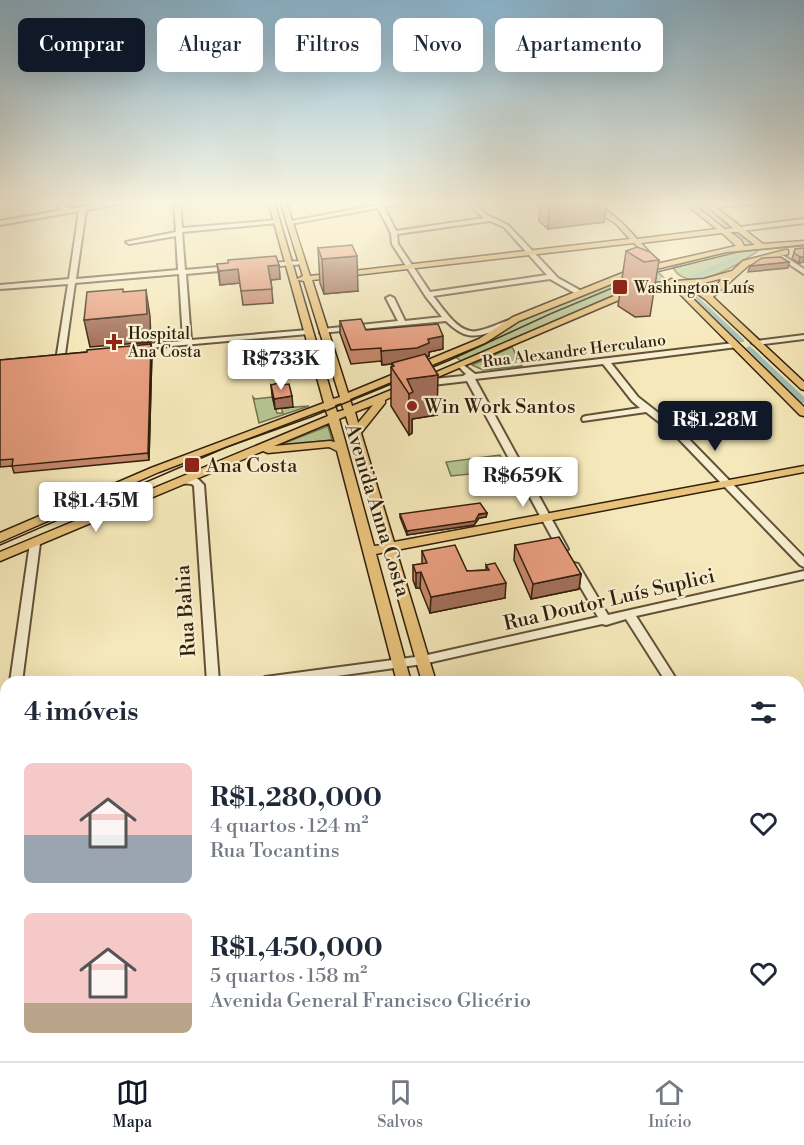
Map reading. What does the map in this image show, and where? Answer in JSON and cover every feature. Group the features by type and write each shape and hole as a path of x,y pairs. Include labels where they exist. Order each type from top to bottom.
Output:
{"main road":[{"name":"Avenida Anna Costa","path":"285,251 342,449 402,676"},
{"name":"Avenida Anna Costa","path":"298,251 356,433 389,547 418,661 426,676"},
{"path":"294,280 548,251"},
{"path":"644,251 804,412"},
{"path":"4,536 155,470 372,387 487,338 510,322 633,272 656,264 674,264 729,251"},
{"path":"708,297 762,251"},
{"path":"746,263 773,254 800,251"},
{"path":"674,264 670,270 682,278 725,276"},
{"path":"0,557 333,420 650,285 676,285 734,273"},
{"path":"676,285 693,289 708,297 753,343 804,387"},
{"path":"309,332 320,333 328,346"},
{"path":"736,345 753,343"},
{"path":"440,358 461,365"},
{"path":"341,387 353,389 372,387"},
{"path":"356,433 383,398"},
{"path":"261,449 275,450 330,444 342,449"},
{"path":"369,551 804,469"},
{"path":"4,536 16,535 35,543"}],"street":[{"path":"61,354 77,251"},
{"path":"181,251 187,343"},
{"path":"400,251 447,319 456,328 471,335 510,322"},
{"path":"526,251 551,277 581,293"},
{"path":"756,260 783,258 800,266 804,272"},
{"path":"254,267 302,263"},
{"path":"0,287 242,267"},
{"path":"430,294 551,277"},
{"path":"390,298 403,324"},
{"path":"323,331 447,319"},
{"path":"130,348 309,332"},
{"path":"753,343 804,337"},
{"name":"Rua Alexandre Herculano","path":"417,383 736,345"},
{"path":"51,355 72,353"},
{"path":"605,361 635,399 676,431 804,563"},
{"path":"461,365 471,374 467,378 545,518 606,621"},
{"path":"586,419 648,409"},
{"name":"Rua Bahia","path":"181,481 195,481 199,485 213,676"},
{"path":"17,676 35,543"},
{"name":"Rua Doutor Luís Suplici","path":"307,676 418,661 606,621 804,575"},
{"path":"629,615 668,676"}],"green space":[{"path":"733,251 758,251 740,263 703,279 681,276 673,268 676,265"},
{"path":"655,269 668,282 639,285 461,361 454,356 489,341 518,321 640,272"},
{"path":"512,347 522,366 483,370 472,365"},
{"path":"253,397 255,399 272,397 277,413 283,413 281,408 309,406 259,423"},
{"path":"328,426 332,440 281,446 282,444"},
{"path":"500,455 507,470 451,476 446,462"}],"building":[{"path":"319,251 355,251 357,256 322,259"},
{"path":"626,251 646,251 659,260 644,262"},
{"path":"795,251 804,251 804,257 800,257 794,253"},
{"path":"276,256 279,265 268,266 272,289 241,291 238,269 219,271 217,264 228,263 228,260"},
{"path":"781,257 789,262 750,266 762,258"},
{"path":"123,289 123,292 146,290 147,314 84,320 87,292"},
{"path":"361,319 366,330 438,324 443,336 428,339 429,343 417,348 381,351 381,348 351,350 340,321"},
{"path":"151,344 148,453 12,466 13,459 0,460 0,360"},
{"path":"425,354 438,375 407,379 413,392 409,394 391,367 394,366 392,363"},
{"path":"282,382 282,385 289,384 292,396 274,399 271,385"},
{"path":"480,503 487,513 479,514 475,521 407,531 400,514"},
{"path":"559,537 581,574 533,584 515,545"},
{"path":"455,545 467,571 489,570 486,565 495,563 506,583 431,597 421,572 416,573 413,565 427,563 422,551"}],"waterway":[{"path":"694,276 738,258"},
{"path":"691,293 742,341"},
{"path":"749,348 804,401"}],"tram line":[{"path":"0,545 227,447 311,417 450,360 550,314 641,276 752,251"}],"place":[{"name":"Washington Luís","path":"620,287"},
{"name":"Hospital Ana Costa","path":"114,342"},
{"name":"Win Work Santos","path":"412,406"},
{"name":"Ana Costa","path":"192,465"}]}
